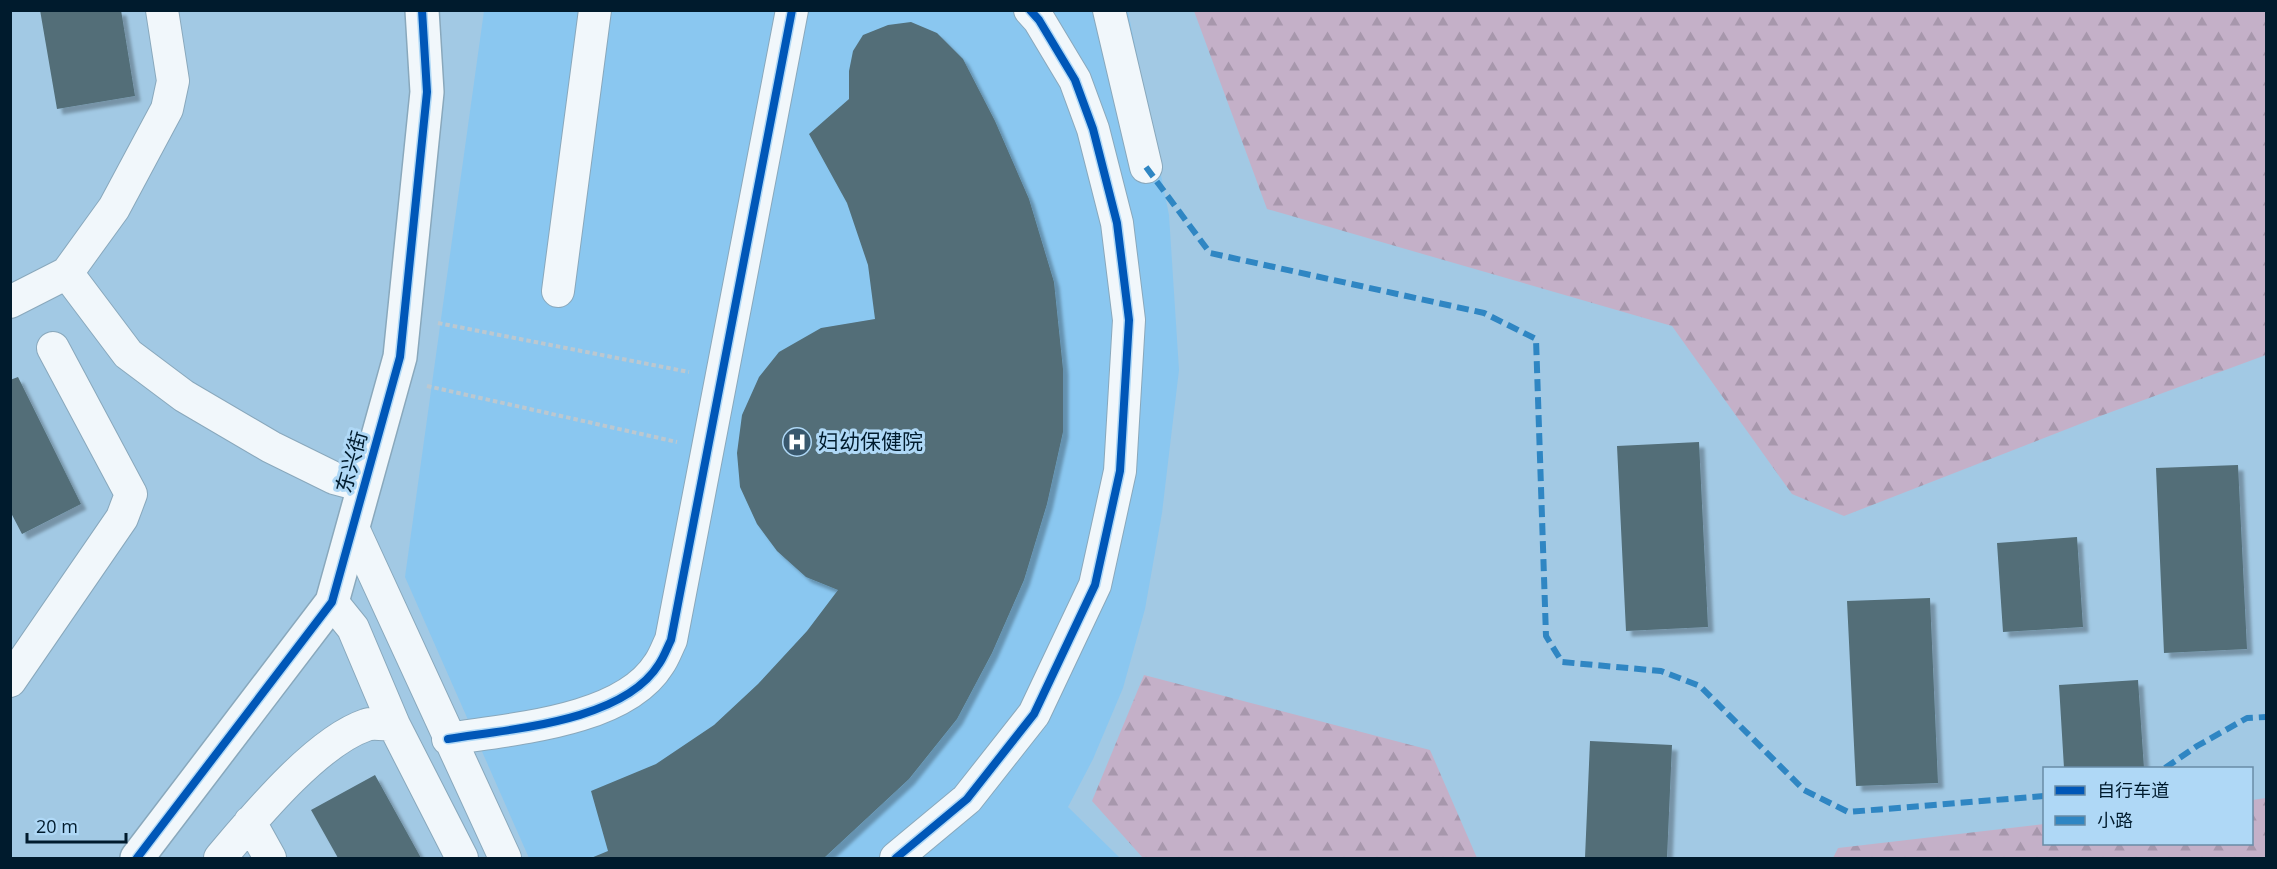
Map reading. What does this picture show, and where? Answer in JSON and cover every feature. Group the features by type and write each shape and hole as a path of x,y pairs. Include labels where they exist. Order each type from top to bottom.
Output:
{"street":[{"path":"10,302 67,273 114,208 167,109 173,81 162,10"},
{"name":"东兴街","path":"137,858 332,602 400,357 427,92 422,10"},
{"path":"558,291 595,10"},
{"path":"448,739 568,720 603,707 638,686 659,666 671,639 792,10"},
{"path":"896,858 967,799 1034,714 1095,585 1120,471 1128,320 1117,223 1093,129 1075,80 1039,20 1030,10"},
{"path":"1109,10 1146,167"},
{"path":"67,273 128,354 184,396 271,447 334,478 364,486"},
{"path":"10,681 122,518 131,494 53,348"},
{"path":"353,528 448,739 505,858"},
{"path":"332,602 353,628 394,725 462,858"},
{"path":"219,858 269,801 337,739 368,724 394,725"},
{"path":"250,822 270,858"}],"path":[{"path":"404,316 721,379"},
{"path":"394,379 708,449"}],"shaded area":[{"name":"妇幼保健院","path":"484,11 1128,11 1169,215 1179,370 1162,513 1145,609 1123,688 1093,759 1068,807 1120,858 529,858 405,577"}],"green space":[{"path":"1194,11 2266,11 2266,355 2103,415 1844,516 1792,494 1672,326 1267,209"},
{"path":"1144,675 1430,750 1477,858 1143,858 1092,801"},
{"path":"2266,798 2266,858 1833,858 1838,848 2043,824 2043,845 2253,845 2253,800"}],"building":[{"path":"40,10 121,10 135,96 57,109"},
{"path":"911,22 937,33 963,59 995,121 1029,199 1054,282 1063,369 1063,432 1047,504 1024,580 992,653 957,719 909,779 824,858 591,858 608,851 591,791 656,764 714,725 758,684 807,631 838,590 806,577 777,551 757,524 740,487 737,453 742,415 759,377 779,352 821,328 875,319 868,265 847,203 809,134 849,99 849,71 853,51 863,35 888,25"},
{"path":"18,377 81,504 22,534 10,511 10,380"},
{"path":"1699,442 1708,627 1626,631 1617,446"},
{"path":"2238,465 2247,649 2164,653 2156,468"},
{"path":"2077,537 2083,627 2003,632 1997,543"},
{"path":"1930,598 1938,783 1856,786 1847,601"},
{"path":"2138,680 2144,767 2064,767 2059,685"},
{"path":"1590,741 1672,745 1667,858 1585,858"},
{"path":"375,775 421,858 338,858 311,810"}],"marked path":[{"path":"1146,167 1210,253 1484,313 1536,339 1546,636 1562,662 1661,671 1700,686 1804,790 1848,812 2043,796"},
{"path":"2166,767 2197,746 2247,718 2266,717"}],"cycle path":[{"path":"137,858 332,602 400,357 427,92 422,10"},
{"path":"448,739 533,726 593,711 620,699 642,683 664,655 671,640 792,10"},
{"path":"896,858 967,799 1034,714 1095,585 1120,471 1129,320 1117,223 1093,129 1075,80 1039,20 1030,10"}],"place":[{"name":"妇幼保健院","path":"797,442"}]}
